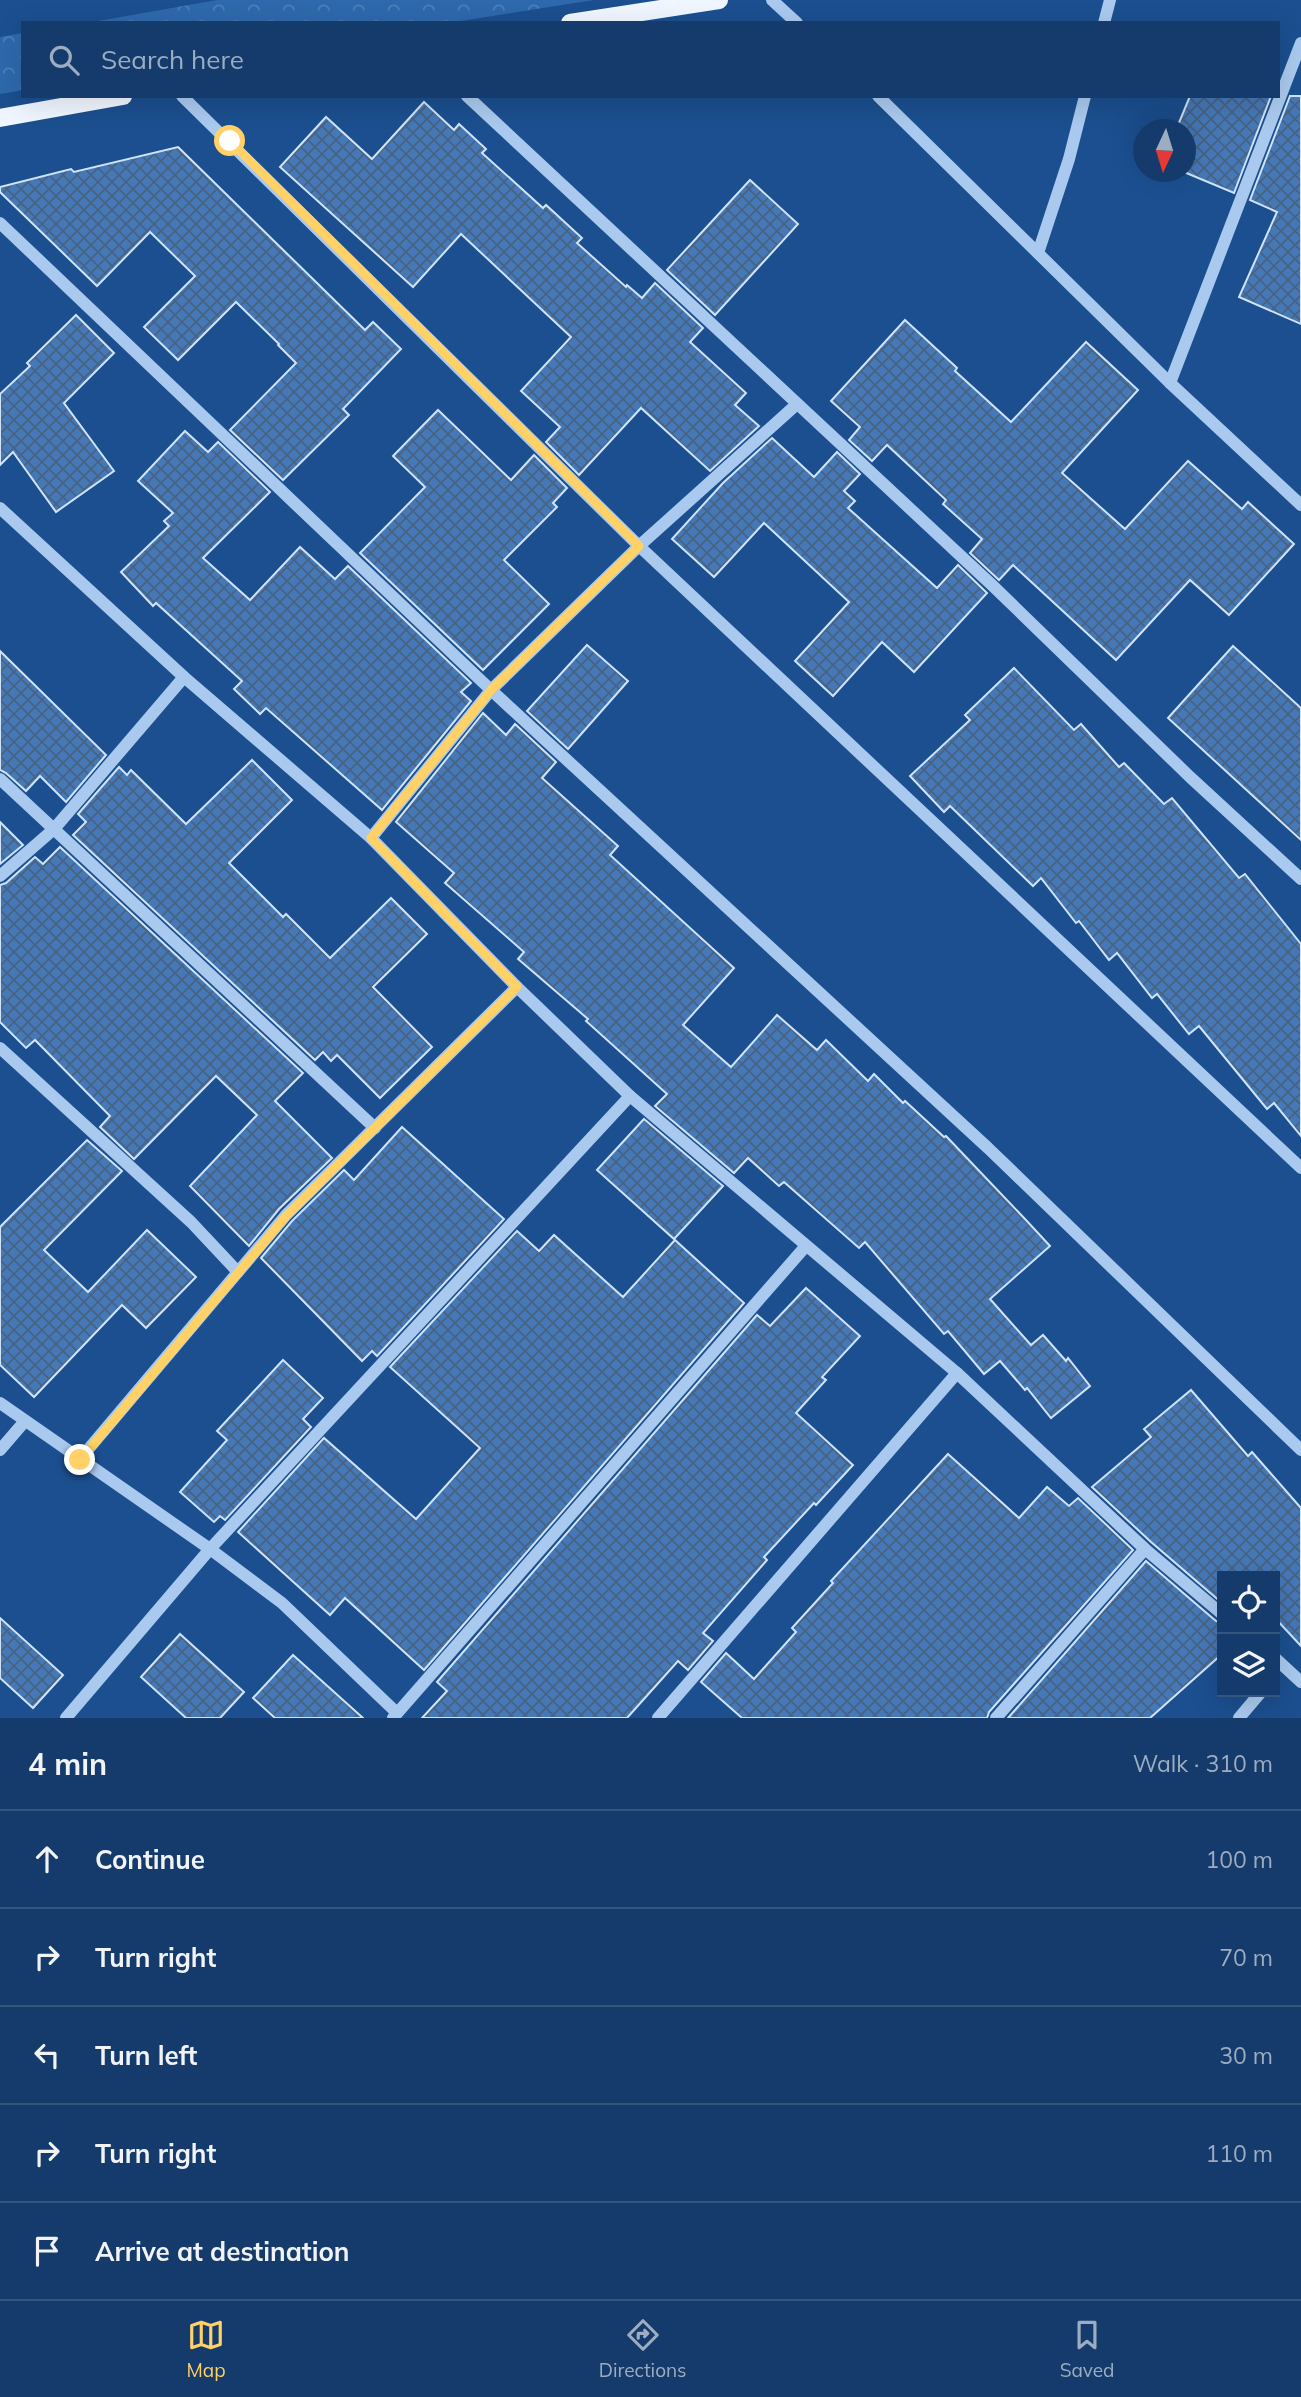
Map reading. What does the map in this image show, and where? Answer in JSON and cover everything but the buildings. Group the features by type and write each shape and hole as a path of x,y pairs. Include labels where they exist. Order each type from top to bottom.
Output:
{"main road":[{"path":"583,21 719,0"},
{"path":"0,118 113,98"}],"street":[{"path":"772,0 795,21"},
{"path":"1105,21 1110,0"},
{"path":"1280,98 1301,43"},
{"path":"183,98 639,546 1301,1168"},
{"path":"469,98 992,585 1190,777 1301,879"},
{"path":"880,98 1170,383 1301,505"},
{"path":"1038,253 1069,159 1084,98"},
{"path":"1170,383 1280,98"},
{"path":"0,222 491,690 988,1148 1301,1450"},
{"path":"371,838 491,690 639,546 797,404"},
{"path":"0,508 184,677 371,838 517,987 630,1096 805,1247 957,1373 1145,1549 1217,1610"},
{"path":"0,877 54,829 184,677"},
{"path":"0,779 375,1128"},
{"path":"80,1460 286,1216 517,987"},
{"path":"0,1048 191,1222 238,1272"},
{"path":"66,1718 210,1549 630,1096"},
{"path":"0,1403 210,1549 282,1603 395,1715 805,1247"},
{"path":"658,1718 957,1373"},
{"path":"0,1450 25,1421"},
{"path":"996,1718 1145,1549"},
{"path":"1280,1667 1301,1682"},
{"path":"1239,1718 1257,1697"}],"green space":[{"path":"217,0 594,0 460,21 98,21"},
{"path":"21,33 21,90 0,94 0,37"}],"route":[{"path":"80,1460 286,1216 517,987 371,838 491,690 639,546 230,141"}]}
